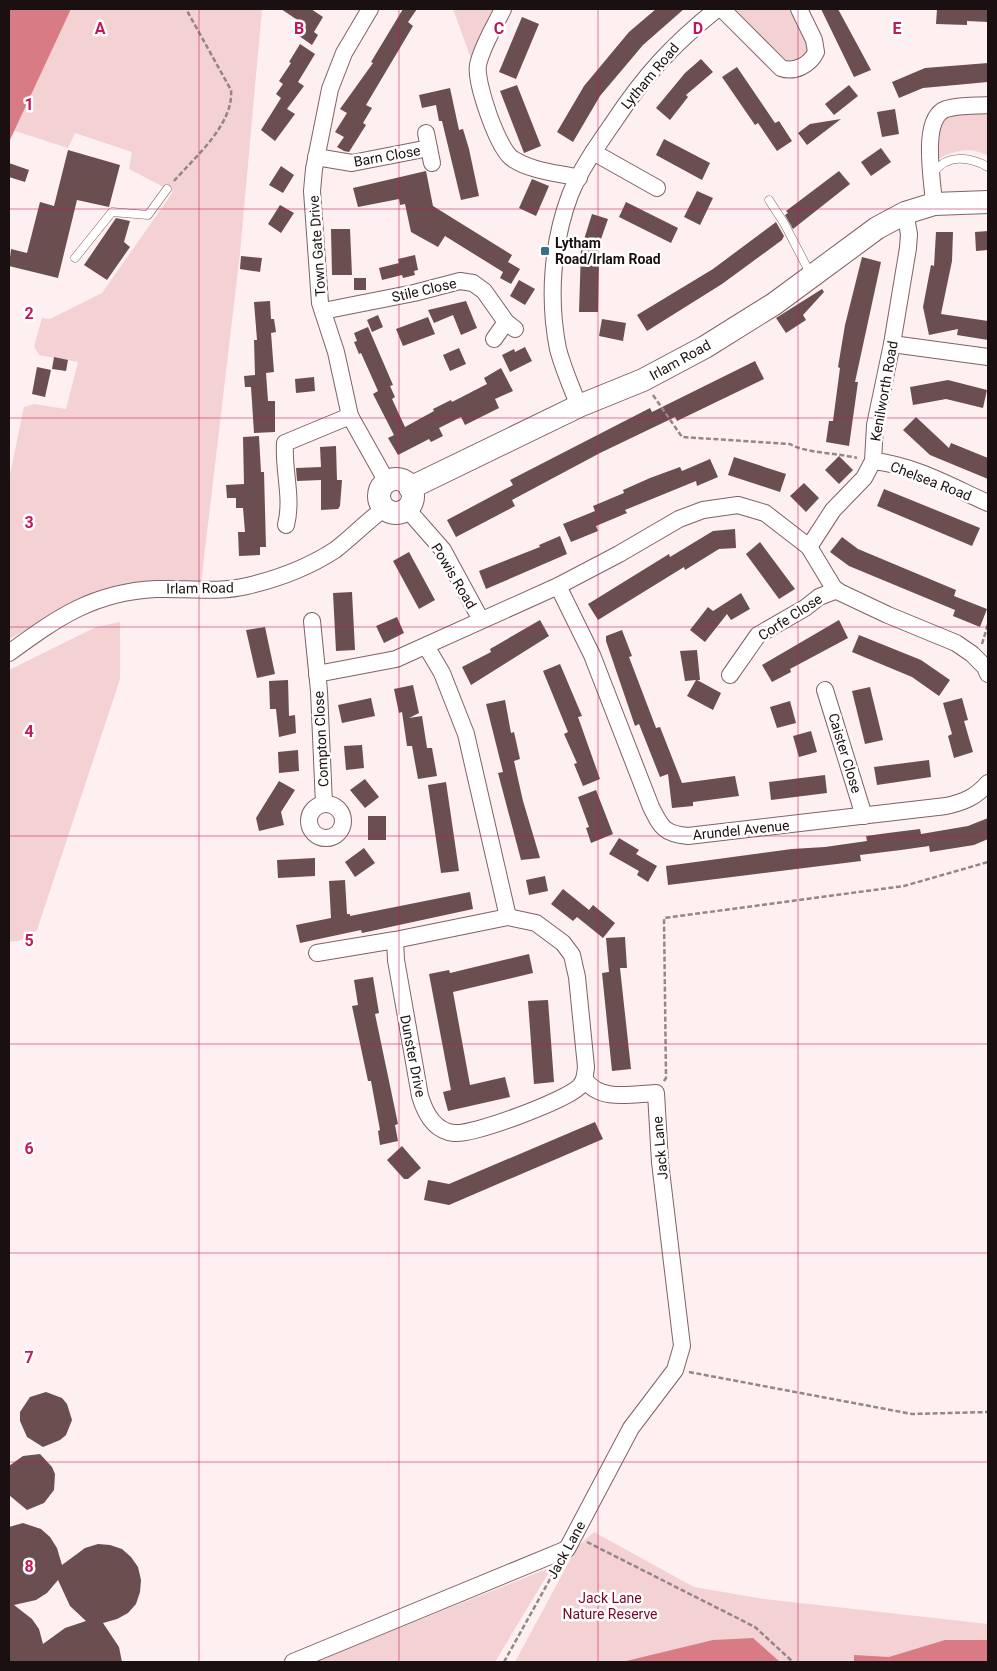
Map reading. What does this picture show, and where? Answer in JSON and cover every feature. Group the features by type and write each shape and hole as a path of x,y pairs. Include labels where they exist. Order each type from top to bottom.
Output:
{"street":[{"name":"Town Gate Drive","path":"370,9 344,53 330,89 316,157 312,191 317,283 323,311 336,352 350,416 387,482"},
{"path":"503,9 479,63 478,73 480,87 501,145 512,159 535,168 579,178"},
{"name":"Lytham Road","path":"579,406 559,350 554,324 556,250 562,220 579,178 593,152 628,101 662,56 716,9"},
{"path":"722,9 781,68 787,70 798,68 816,52 814,40 799,9"},
{"path":"934,204 929,132 934,119 944,110 988,105"},
{"name":"Barn Close","path":"316,157 352,163 429,148"},
{"path":"593,152 658,188"},
{"name":"Irlam Road","path":"409,498 579,406 643,380 705,347 774,304 877,228 905,213 934,204 988,202"},
{"name":"Kenilworth Road","path":"808,548 833,510 864,478 873,461 875,425 892,344 908,248 909,234 905,213"},
{"name":"Stile Close","path":"323,311 414,293 460,281 472,283 484,290 511,326 494,339"},
{"path":"892,344 988,357"},
{"path":"286,525 289,507 284,454 285,443 350,416"},
{"name":"Chelsea Road","path":"873,461 891,463 920,473 988,503"},
{"path":"402,481 409,498 398,513 385,508 380,495 387,482 402,481"},
{"name":"Powis Road","path":"409,498 443,550 481,620"},
{"path":"508,917 466,734 442,673 426,646 558,586 619,554 679,519 719,506 738,505 765,513 808,548 827,580 837,590 888,615 956,643 972,654 985,667 988,674"},
{"name":"Irlam Road","path":"9,653 57,618 105,597 155,589 232,589 286,574 312,564 336,549 385,508"},
{"name":"Arundel Avenue","path":"558,586 592,655 651,807 660,825 667,832 688,836 864,816 962,802 978,794 988,783"},
{"name":"Corfe Close","path":"731,664 758,635 804,608 819,596 837,590"},
{"name":"Compton Close","path":"308,631 317,674 324,804"},
{"name":"Compton Close","path":"317,674 378,664 426,646"},
{"name":"Caister Close","path":"824,700 864,816"},
{"path":"317,953 395,940 508,917 521,918 549,930 564,943 572,955 577,977 586,1067 584,1080 590,1087 607,1096 656,1093"},
{"name":"Dunster Drive","path":"395,940 396,960 420,1096 427,1115 442,1129 454,1133 470,1132 501,1123 563,1096 578,1088 584,1080"},
{"name":"Jack Lane","path":"570,1542 631,1428 675,1370 682,1346 660,1162 656,1093"},
{"path":"293,1662 570,1542"}],"lane":[{"path":"932,176 938,167 957,158 977,161 988,167"},
{"path":"74,258 112,212 148,215 168,189"},
{"path":"769,200 784,223 811,275"}],"path":[{"path":"168,189 223,124 232,101 231,90 186,9"},
{"path":"643,380 671,424 682,437 790,444 799,450 832,452 873,461"},
{"path":"656,1093 666,1078 664,918 904,886 988,862"},
{"path":"675,1370 912,1414 988,1412"},
{"path":"570,1542 755,1627 792,1662"},
{"name":"Jack Lane","path":"504,1662 570,1542"}],"green space":[{"path":"71,9 262,9 240,253 200,592 162,592 59,613 9,639 9,479 24,407 34,404 66,409 78,362 39,355 34,346 42,318 50,319 102,293 173,192 129,169 132,152 75,133 68,148 12,130"},
{"path":"453,9 496,9 473,64"},
{"path":"734,9 792,9 808,46 807,51 794,61 783,61"},
{"path":"988,112 988,156 976,151 963,150 950,153 938,159 936,140 942,121 953,115"},
{"path":"120,622 120,679 37,930 22,940 9,942 9,670 96,627"},
{"name":"Jack Lane Nature Reserve","path":"594,1532 694,1587 764,1599 988,1624 988,1662 515,1662 577,1547"},
{"path":"552,1567 495,1662 314,1662"}],"shaded area":[{"path":"9,9 71,9 9,142"},
{"path":"753,1638 780,1662 622,1662 713,1640"},
{"path":"945,1640 988,1640 988,1662 854,1662 854,1655 889,1657"}],"building":[{"path":"281,9 311,9 323,17 314,32 318,35 312,45 292,31 299,21"},
{"path":"403,9 417,9 408,22 413,26 366,105 372,108 363,123 366,125 349,152 344,151 337,147 344,137 335,132 347,113 340,109 373,63 371,62"},
{"path":"656,9 684,9 643,45 600,96 573,142 557,132 584,86 629,32"},
{"path":"821,9 838,9 871,70 854,77"},
{"path":"937,9 988,9 988,22 967,21 967,25 936,24"},
{"path":"522,17 539,24 516,79 499,72"},
{"path":"300,44 315,54 298,82 304,86 287,109 295,114 275,141 261,130 281,98 276,94 283,84 279,81 291,63 289,62"},
{"path":"701,59 713,72 686,95 688,97 670,120 656,108 685,73"},
{"path":"988,63 988,82 923,88 899,98 892,82 925,68"},
{"path":"737,67 775,123 779,121 792,141 777,151 758,123 755,125 722,77"},
{"path":"517,85 541,146 524,153 500,91"},
{"path":"849,85 858,96 834,115 825,104"},
{"path":"450,88 459,130 463,129 469,149 479,196 461,200 442,121 439,121 436,105 422,108 419,95"},
{"path":"895,109 899,134 882,137 877,112"},
{"path":"841,119 807,145 798,133 810,124"},
{"path":"664,139 710,163 702,180 656,155"},
{"path":"881,148 891,162 871,176 861,162"},
{"path":"68,150 120,165 109,207 77,200 58,278 9,266 11,249 27,253 40,202 54,206"},
{"path":"9,163 29,170 25,182 9,177"},
{"path":"281,166 294,175 283,193 269,185"},
{"path":"426,171 433,206 512,255 508,262 520,269 511,284 500,278 503,272 445,236 438,247 411,232 405,204 400,205 399,199 358,207 353,188"},
{"path":"839,171 850,184 793,229 785,215 788,213 786,211"},
{"path":"532,179 549,186 536,216 519,208"},
{"path":"697,191 713,198 700,225 684,217"},
{"path":"626,202 678,228 671,243 619,217"},
{"path":"280,205 294,213 281,233 268,224"},
{"path":"592,214 608,219 594,259 599,259 598,312 579,312 581,249"},
{"path":"116,218 130,221 124,242 130,247 107,280 84,265"},
{"path":"776,222 784,236 782,240 722,284 647,331 637,315 713,269"},
{"path":"331,229 350,229 352,275 332,275"},
{"path":"988,231 988,250 976,251 975,232"},
{"path":"936,232 953,232 952,261 941,314 988,321 988,340 957,335 958,329 929,335 923,307 931,265 934,266"},
{"path":"415,255 418,270 414,271 415,275 403,278 402,275 382,280 379,268 399,263 398,259"},
{"path":"241,256 262,258 260,272 240,269"},
{"path":"862,257 881,262 855,382 858,382 849,446 826,442 829,421 833,421 840,368 838,367 845,325"},
{"path":"354,278 366,278 366,290 354,290"},
{"path":"519,280 535,289 525,305 510,296"},
{"path":"822,289 824,292 803,315 806,320 786,333 776,318"},
{"path":"270,301 271,319 274,319 276,332 271,333 274,372 266,373 268,401 275,401 275,432 254,433 251,387 245,387 244,376 255,375 254,340 257,340 254,302"},
{"path":"466,301 477,328 461,335 453,315 434,323 428,310"},
{"path":"378,315 383,327 372,332 367,320"},
{"path":"428,317 435,334 403,346 396,329"},
{"path":"602,319 626,323 623,341 599,336"},
{"path":"368,327 393,385 390,386 395,397 392,399 405,427 434,411 433,409 451,400 452,402 487,384 484,378 501,368 513,391 495,399 499,408 465,425 461,417 439,428 443,436 431,442 429,439 398,455 388,438 394,435 373,394 378,391 354,342 357,341 354,333"},
{"path":"525,347 532,361 510,372 502,355 514,349 515,352"},
{"path":"459,348 466,364 450,371 443,355"},
{"path":"54,357 68,360 66,371 52,369"},
{"path":"755,361 764,379 677,421 675,417 600,453 512,500 515,506 456,537 447,520 513,485 510,480 650,408 652,412"},
{"path":"37,367 51,370 45,397 32,394"},
{"path":"314,377 315,391 296,393 295,379"},
{"path":"948,380 987,390 983,408 946,399 913,405 910,387"},
{"path":"916,417 949,448 951,443 988,458 988,479 930,455 903,430"},
{"path":"259,436 261,472 264,472 266,547 260,547 260,555 239,556 238,532 245,532 243,508 236,508 236,498 227,498 226,485 244,484 243,437"},
{"path":"336,446 337,480 342,480 340,506 338,509 321,510 321,480 297,481 296,468 321,467 320,447"},
{"path":"839,456 853,470 839,484 825,470"},
{"path":"734,457 786,474 780,492 728,475"},
{"path":"710,459 718,477 697,486 696,481 625,510 627,513 596,526 598,531 571,542 563,524 595,511 593,506 624,493 623,490 650,478 680,467 682,471"},
{"path":"804,483 819,498 806,512 790,496"},
{"path":"884,489 980,528 972,546 877,506"},
{"path":"735,529 736,548 719,549 685,570 684,567 598,620 588,604 669,554 670,557 713,531"},
{"path":"560,536 567,554 486,589 479,571 540,547 539,545"},
{"path":"842,537 858,549 956,590 954,596 987,609 980,627 953,616 955,610 849,566 830,552"},
{"path":"760,542 795,589 779,599 746,554"},
{"path":"409,552 435,600 419,609 393,561"},
{"path":"352,592 355,650 336,651 333,593"},
{"path":"741,593 750,609 731,620 727,614 705,642 690,630 708,607 713,611"},
{"path":"397,617 404,633 384,643 376,626"},
{"path":"540,620 549,636 471,685 462,667 491,652 490,649"},
{"path":"839,620 848,638 790,669 791,672 772,682 762,665"},
{"path":"265,627 275,674 257,678 246,630"},
{"path":"622,630 632,656 629,657 656,728 660,727 682,783 735,776 739,796 693,802 693,806 672,808 668,774 660,777 639,724 635,726 606,641 606,636"},
{"path":"859,635 921,660 950,680 939,696 912,677 852,652"},
{"path":"697,650 700,680 697,680 721,693 713,710 687,696 696,680 685,681 680,651"},
{"path":"560,664 582,716 578,717 600,779 583,786 574,764 577,763 564,734 568,732 543,671"},
{"path":"288,680 289,716 295,715 296,733 279,737 276,709 270,709 269,681"},
{"path":"413,685 419,713 409,718 422,716 427,748 432,748 437,776 418,779 412,746 407,746 402,712 399,713 394,689"},
{"path":"870,687 883,740 865,744 852,691"},
{"path":"371,698 375,716 342,723 338,705"},
{"path":"962,698 968,720 964,721 973,752 954,758 948,736 952,734 943,703"},
{"path":"505,700 511,733 514,732 520,759 514,761 523,801 540,858 521,860 498,773 503,772 486,704"},
{"path":"790,701 796,723 777,728 770,707"},
{"path":"811,731 817,752 799,757 793,736"},
{"path":"362,745 364,768 346,770 344,746"},
{"path":"298,750 299,771 279,773 278,752"},
{"path":"929,760 931,777 877,785 874,767"},
{"path":"825,775 827,793 771,800 769,782"},
{"path":"365,779 379,797 365,808 350,790"},
{"path":"279,781 295,790 281,812 284,825 259,831 256,818"},
{"path":"446,782 459,871 441,873 428,785"},
{"path":"596,790 613,834 591,843 586,828 589,827 578,797"},
{"path":"368,816 386,816 386,840 368,840"},
{"path":"988,818 988,839 974,845 930,852 929,846 860,855 861,861 668,885 666,866 867,841 866,836 888,833 920,829 921,834 968,826"},
{"path":"619,838 639,850 636,854 657,866 648,882 637,875 639,871 609,854"},
{"path":"364,848 375,863 355,877 345,862"},
{"path":"315,858 315,876 278,878 277,860"},
{"path":"545,876 548,891 529,895 526,880"},
{"path":"345,880 347,914 350,914 350,916 470,892 473,909 362,933 361,930 300,943 296,925 331,918 329,881"},
{"path":"563,889 589,910 593,905 615,923 603,938 577,917 573,921 551,904"},
{"path":"625,937 627,968 620,968 631,1069 612,1071 602,973 609,972 606,938"},
{"path":"529,954 533,973 453,992 470,1085 505,1077 510,1097 448,1111 443,1092 451,1090 429,974 449,970 450,973"},
{"path":"373,977 379,1013 375,1014 398,1124 395,1125 398,1141 380,1145 378,1131 380,1130 371,1081 368,1081 352,1006 358,1005 354,980"},
{"path":"548,1000 554,1082 534,1084 528,1001"},
{"path":"595,1122 603,1139 449,1205 424,1200 428,1180 449,1184"},
{"path":"402,1146 421,1168 408,1179 404,1179 387,1160"},
{"path":"46,1392 62,1398 67,1404 72,1420 66,1435 60,1440 43,1447 27,1437 20,1421 20,1412 30,1397"},
{"path":"40,1454 52,1467 55,1474 54,1490 44,1503 27,1510 9,1495 9,1466 23,1456"},
{"path":"23,1523 41,1529 50,1537 57,1548 62,1565 85,1548 98,1544 122,1549 131,1557 138,1567 141,1580 136,1604 128,1613 103,1623 119,1647 122,1662 9,1662 9,1527","holes":["58,1580 70,1606 86,1621 65,1628 43,1644 39,1629 32,1619 14,1605 36,1600 47,1593"]}],"place":[{"name":"Lytham Road/Irlam Road","path":"545,251"}]}
